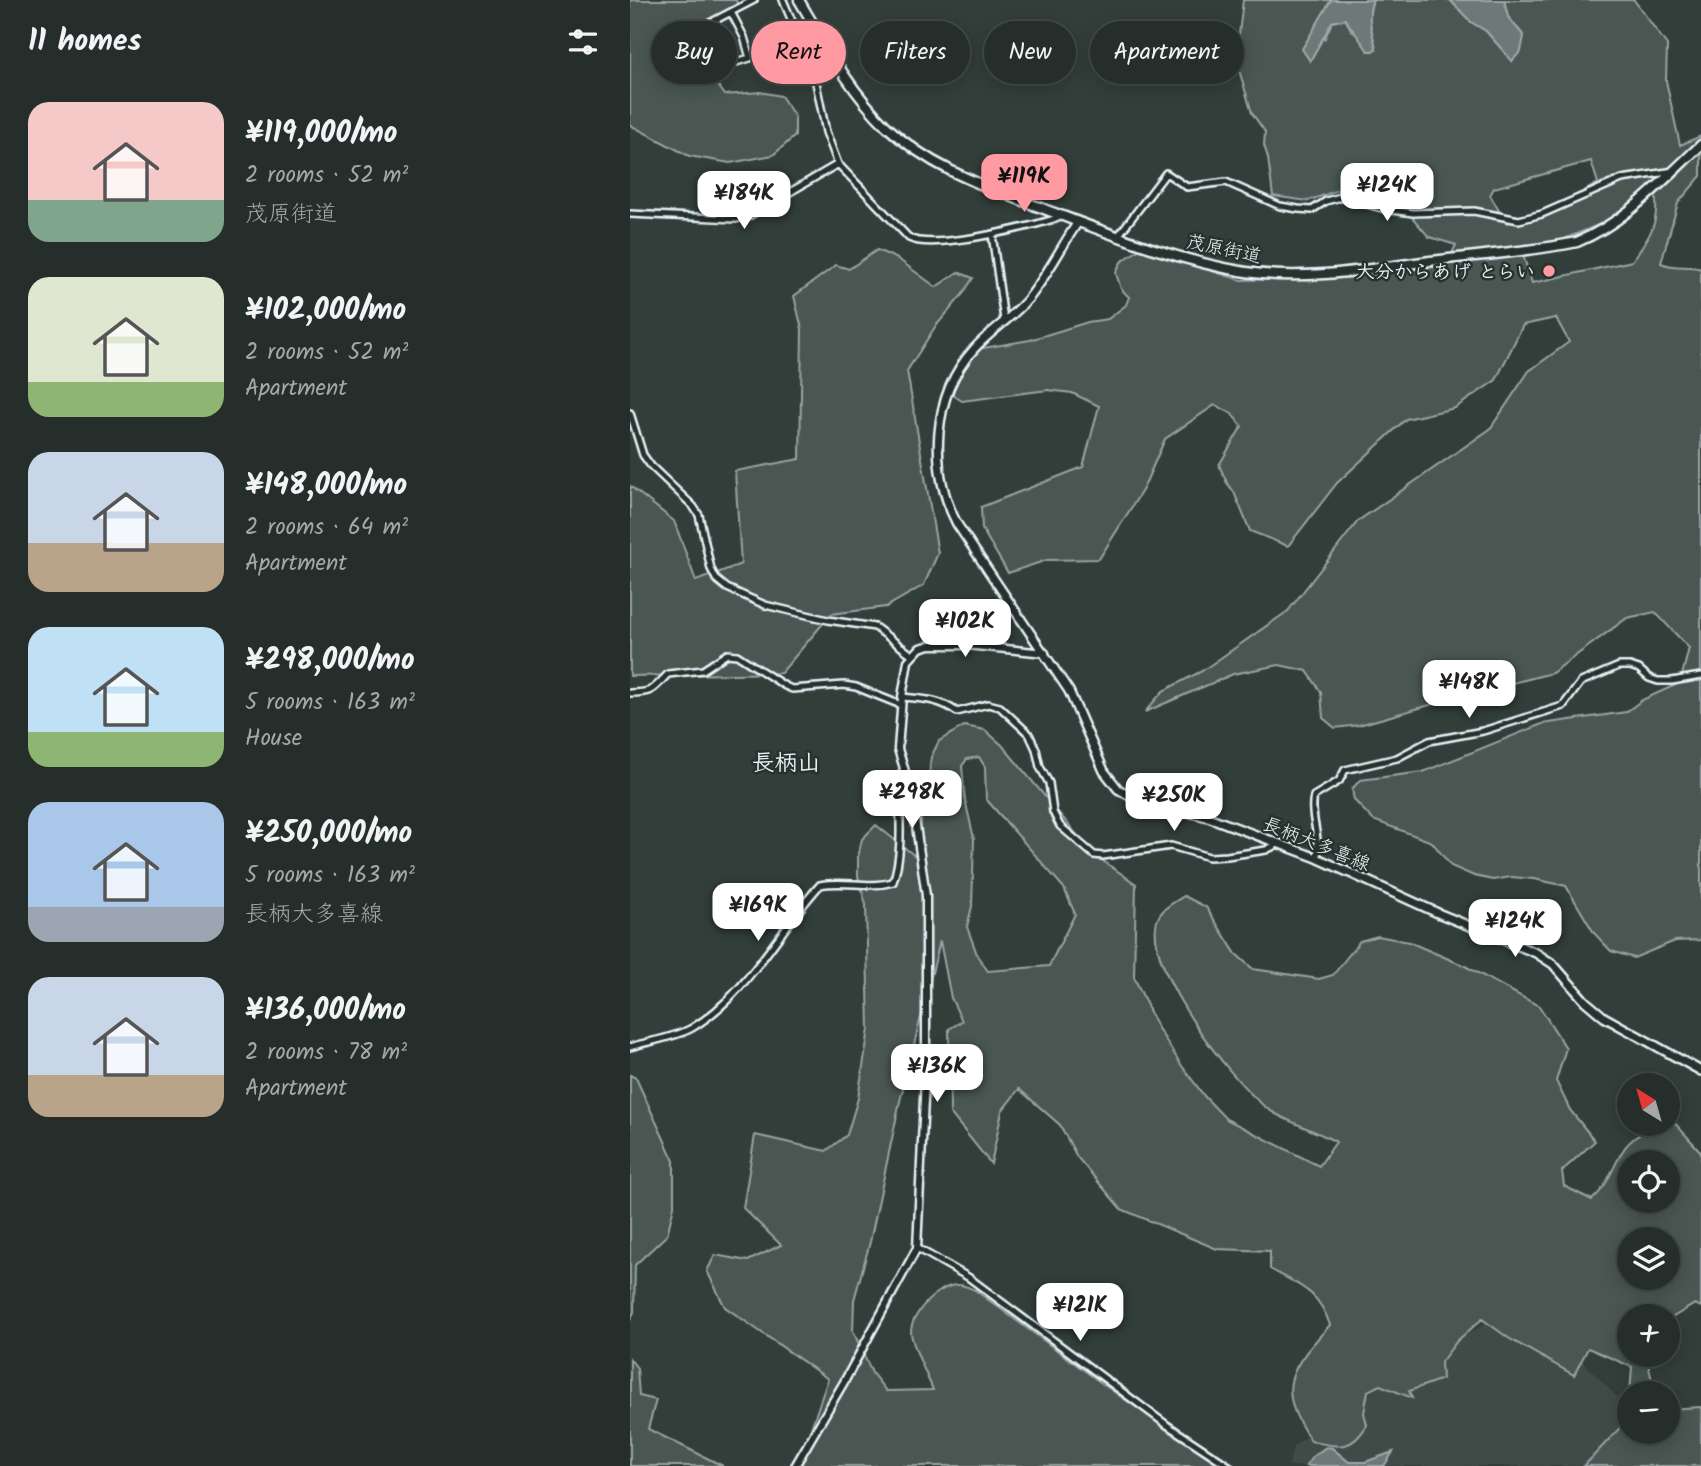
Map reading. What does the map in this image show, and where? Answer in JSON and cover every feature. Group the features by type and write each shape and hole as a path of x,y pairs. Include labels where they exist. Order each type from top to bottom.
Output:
{"main road":[{"name":"茂原街道","path":"799,0 843,74 863,101 886,126 912,148 972,183 1118,236 1246,272 1285,276 1365,269 1577,242 1612,225 1701,145"},
{"name":"長柄大多喜線","path":"1078,222 1027,300 963,362 948,391 939,434 939,469 948,507 957,524 1045,653 1074,702 1104,771 1118,789 1137,800 1209,817 1317,858 1440,914 1536,953 1553,964 1585,1001 1604,1017 1701,1071"}],"street":[{"path":"714,21 754,0"},
{"path":"783,0 814,73 826,132 838,164 909,238 917,243 992,234 1034,226 1063,216"},
{"path":"731,12 736,21"},
{"path":"737,24 750,58 737,62"},
{"path":"630,214 736,219 749,216 838,164"},
{"path":"1118,236 1166,173 1187,187 1226,182 1280,206 1298,209 1312,210 1326,201 1341,197 1385,209 1413,213 1474,211 1519,220 1542,214 1622,179 1674,170"},
{"path":"992,234 1004,320"},
{"path":"630,413 643,456 699,515 711,569 716,579 727,588 765,606 875,627 912,655"},
{"path":"795,1466 917,1248 926,1056 926,896 911,792 898,749 905,670 912,655 920,648 930,645 966,645 1045,653"},
{"path":"630,693 647,693 654,690 668,674 703,670 727,654 745,659 792,689 844,685 901,701 936,700 957,712 988,704 1000,707 1029,734 1037,749 1040,767 1049,783 1053,812 1060,827 1094,855 1171,846 1209,857 1227,856 1266,850 1278,844"},
{"path":"1317,858 1320,844 1312,803 1314,796 1339,780 1345,770 1397,758 1429,741 1483,731 1563,706 1581,682 1619,666 1639,669 1649,678 1658,681 1701,676"},
{"path":"630,1047 690,1029 743,986 820,885 829,883 879,886 893,882 897,872 899,778 904,768"},
{"path":"917,1248 968,1277 1167,1424 1229,1466"}],"shaded area":[{"path":"736,0 737,4 717,21 651,21 651,84 717,84 725,95 760,92 781,96 795,117 795,136 773,155 730,163 689,156 630,125 630,1"},
{"path":"1243,0 1331,0 1327,7 1324,40 1332,22 1345,19 1352,31 1376,48 1370,18 1373,0 1450,0 1471,22 1486,31 1512,61 1524,36 1508,17 1504,0 1634,0 1667,45 1666,81 1680,145 1701,136 1701,176 1678,203 1661,263 1701,269 1701,940 1675,941 1634,958 1611,951 1594,933 1566,886 1511,877 1493,880 1474,876 1451,866 1432,842 1373,820 1354,800 1352,789 1360,780 1423,772 1542,724 1626,712 1642,700 1680,683 1689,648 1655,612 1627,618 1552,673 1359,725 1335,728 1323,718 1321,692 1307,671 1279,665 1233,674 1145,712 1163,691 1202,671 1288,611 1358,521 1490,429 1529,371 1569,342 1556,318 1523,325 1496,380 1455,408 1406,419 1337,483 1288,546 1250,531 1219,465 1242,426 1231,413 1215,405 1165,439 1143,489 1099,559 1047,560 1008,573 982,529 981,507 1083,467 1099,406 1072,393 1048,390 962,401 950,393 972,350 1030,340 1088,322 1108,319 1126,305 1129,297 1121,289 1116,273 1121,262 1140,249 1241,280 1327,278 1446,266 1456,245 1429,237 1412,217 1338,190 1308,201 1273,196 1264,145 1265,132 1252,113 1243,84 1244,21 1241,21","holes":["1591,161 1598,183 1548,212 1506,223 1490,195 1494,188","1654,185 1656,197 1653,226 1632,261 1532,283 1524,258 1530,245 1562,240 1605,222"]},
{"path":"1331,0 1373,0 1370,18 1376,48 1373,51 1368,51 1345,19 1332,22 1310,61 1302,49"},
{"path":"1450,0 1504,0 1508,17 1524,36 1521,51 1512,61 1486,31 1471,22"},
{"path":"877,250 898,259 936,287 958,272 973,278 935,327 907,371 938,553 924,585 886,607 831,614 781,673 630,676 630,486 674,521 696,581 741,564 735,471 800,459 802,329 794,296 836,265 849,269"},
{"path":"964,726 985,730 1002,745 1093,854 1136,884 1134,977 1156,1025 1182,1066 1205,1097 1226,1119 1319,1166 1336,1142 1279,1116 1264,1106 1212,1049 1178,997 1157,947 1157,920 1166,908 1184,896 1206,907 1236,954 1253,969 1319,979 1333,975 1360,941 1378,936 1409,942 1465,966 1539,1006 1566,1048 1556,1081 1570,1110 1595,1141 1562,1171 1564,1186 1592,1200 1602,1189 1617,1162 1617,1213 1680,1213 1680,1150 1623,1150 1638,1136 1680,1136 1680,1129 1701,1152 1701,1307 1695,1304 1680,1313 1680,1304 1617,1304 1617,1361 1588,1348 1574,1375 1510,1339 1482,1319 1457,1341 1441,1362 1442,1379 1409,1391 1412,1398 1380,1385 1368,1391 1364,1413 1367,1425 1355,1440 1336,1446 1311,1441 1293,1406 1290,1392 1292,1379 1305,1354 1330,1325 1314,1296 1270,1269 1270,1251 1217,1249 1121,1209 1077,1157 1060,1125 1019,1089 1002,1111 991,1164 950,1113 949,1029 962,1021 951,998 940,941 854,1300 853,1331 872,1373 886,1391 933,1390 914,1344 912,1324 921,1308 935,1294 951,1286 963,1286 975,1290 1107,1387 1222,1466 798,1466 828,1379 725,1307 707,1271 715,1255 748,1261 781,1245 743,1208 755,1135 826,1151 847,1135 858,1098 869,1029 866,905 858,876 862,839 876,825 915,856 931,757 939,741","holes":["979,757 985,767 986,799 1064,888 1075,914 1049,966 988,971 978,957 967,927 972,906 974,839 965,799 962,766 967,759"]},
{"path":"630,1075 636,1078 674,1161 674,1206 667,1235 635,1265 634,1312 630,1320"},
{"path":"1500,1316 1577,1356 1617,1397 1618,1444 1615,1452 1604,1466 1289,1466 1293,1446 1413,1364"},
{"path":"630,1359 637,1368 639,1396 656,1400 648,1429 723,1466 630,1466"},
{"path":"1632,1367 1649,1367 1652,1381 1631,1381"},
{"path":"1701,1407 1701,1466 1584,1466 1617,1431 1617,1444 1680,1444 1680,1408"},
{"path":"1326,1447 1332,1448 1349,1462 1365,1462 1393,1452 1384,1466 1306,1466 1312,1457"}],"place":[{"name":"大分からあげ とらい","path":"1549,271"}],"district":[{"name":"長柄山","path":"786,762"}]}
